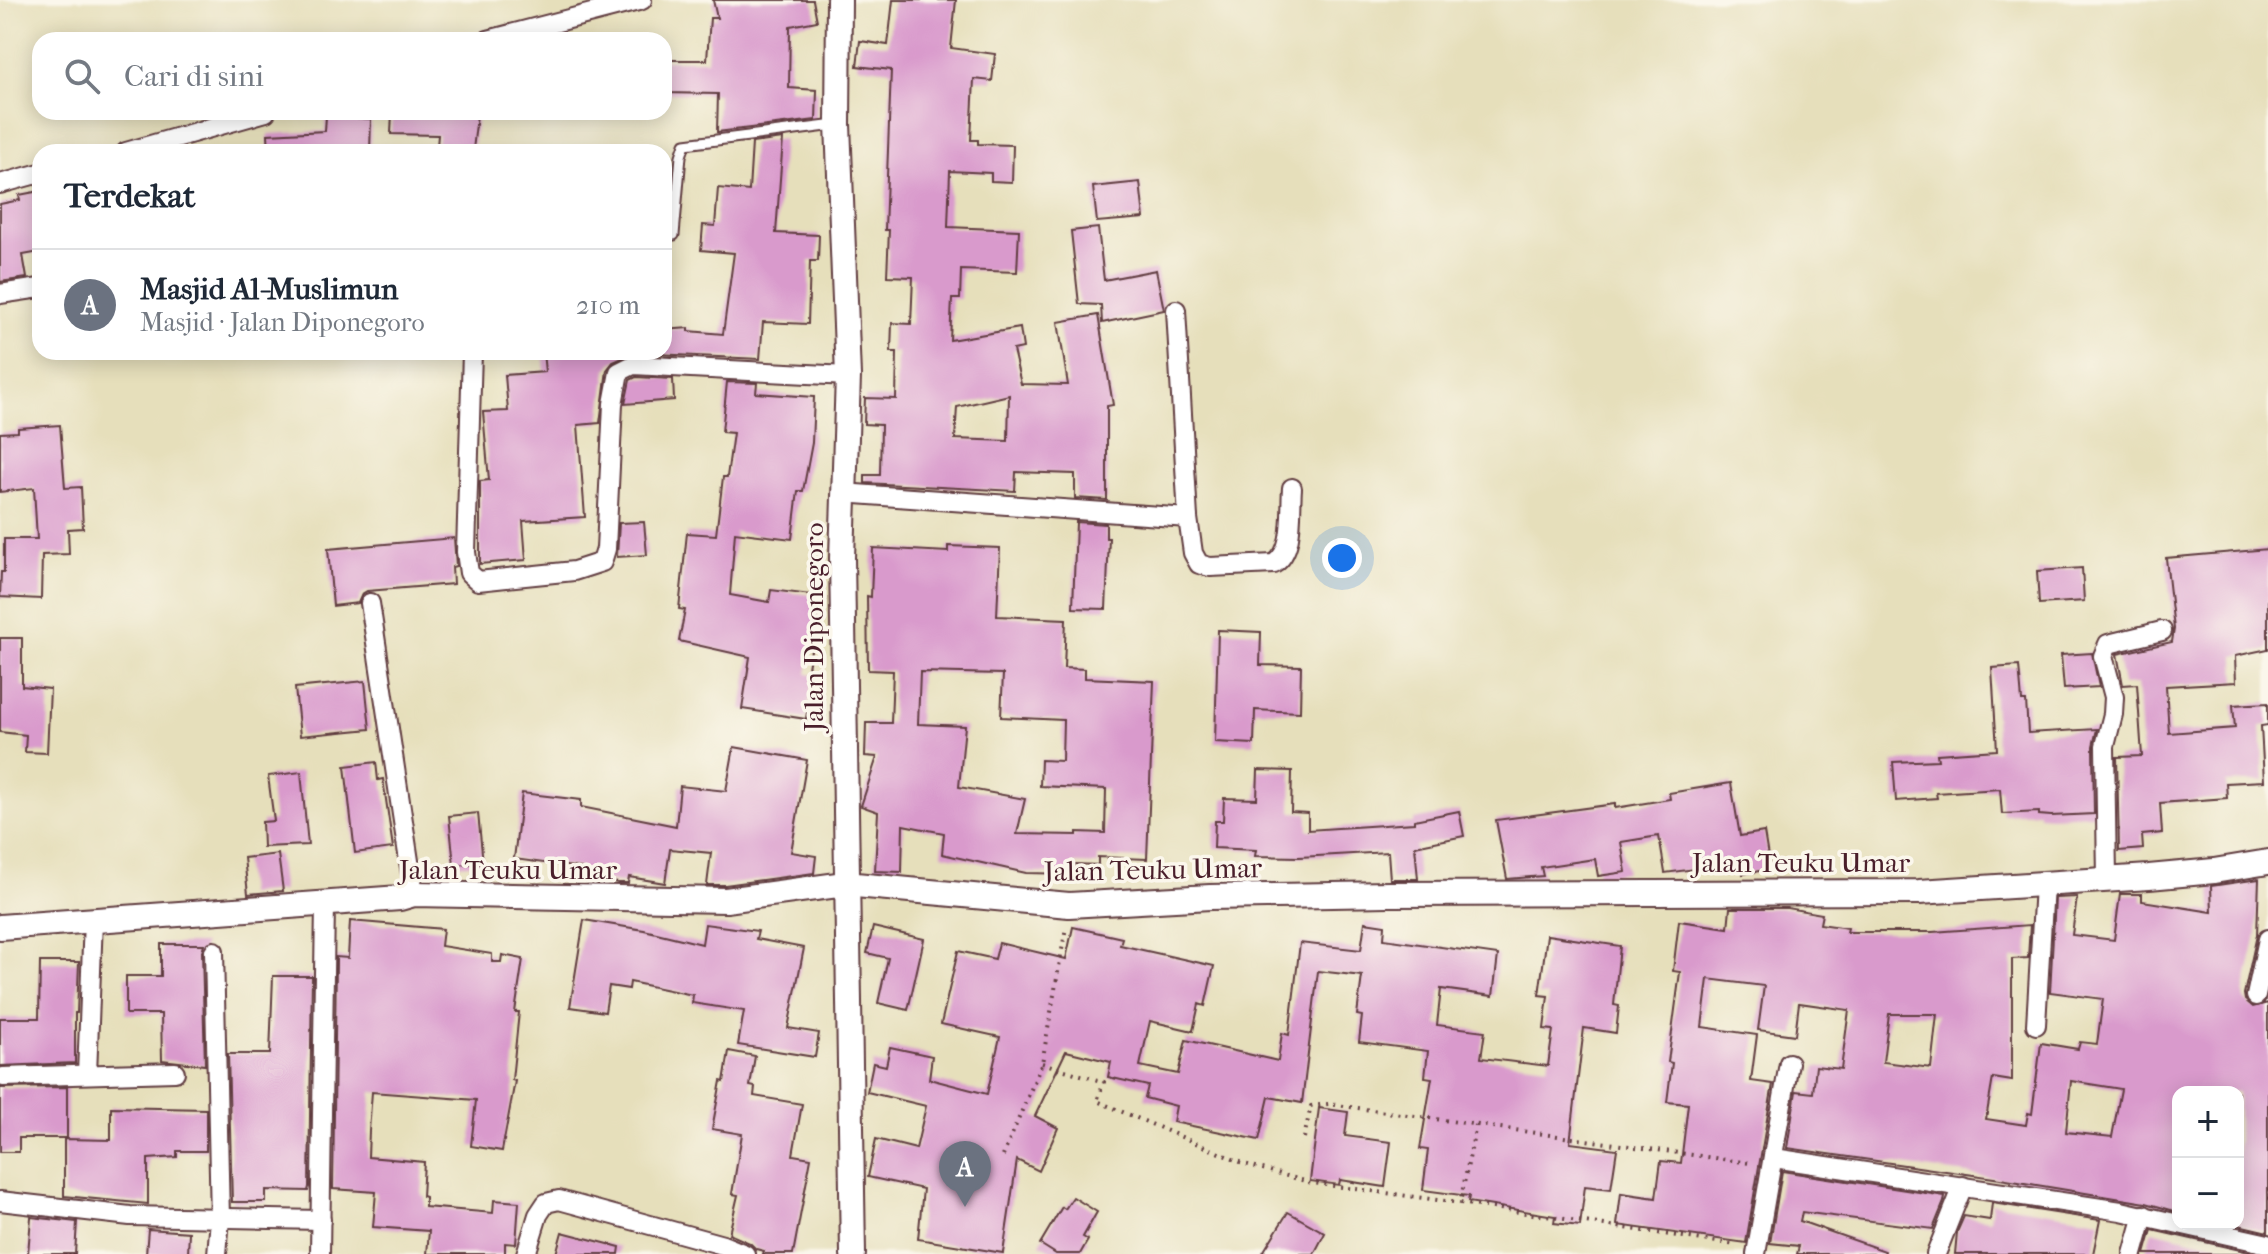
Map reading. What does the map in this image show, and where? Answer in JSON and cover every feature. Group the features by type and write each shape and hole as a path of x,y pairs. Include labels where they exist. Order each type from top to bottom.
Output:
{"street":[{"name":"Jalan Diponegoro","path":"839,0 838,124 848,376 842,493 845,884 853,1254"},
{"path":"518,32 635,1"},
{"path":"158,144 240,120"},
{"path":"0,184 32,175"},
{"path":"0,294 32,289"},
{"path":"1176,310 1188,518 1193,553 1199,564 1210,567 1274,564 1282,559 1287,547 1292,488"},
{"path":"472,360 466,552 469,573 478,581 574,571 602,562 606,549 613,404 619,372 633,365 848,376"},
{"path":"842,493 1188,518"},
{"path":"370,603 414,894"},
{"path":"2107,879 2105,746 2114,697 2103,656 2108,644 2162,631"},
{"path":"2268,861 2268,882"},
{"name":"Jalan Teuku Umar","path":"0,927 325,904 400,898 414,894 726,900 845,884 1069,905 1210,897 1919,892 2214,871 2268,861"},
{"path":"2036,1025 2044,885"},
{"path":"320,1254 325,904"},
{"path":"87,1074 93,920"},
{"path":"2256,996 2268,939"},
{"path":"214,951 220,1219 217,1254"},
{"path":"1756,1251 1789,1063"},
{"path":"3,1077 175,1072"},
{"path":"1773,1162 1963,1186 2144,1215 2268,1244"},
{"path":"1936,1254 1963,1186"},
{"path":"526,1254 538,1215 546,1203 559,1200 723,1245 745,1254"},
{"path":"0,1201 130,1216 321,1220"},
{"path":"2133,1254 2144,1215"}],"lane":[{"path":"674,235 681,156 685,144 838,124"}],"path":[{"path":"1003,1156 1042,1063 1069,905"},
{"path":"1042,1063 1104,1082 1097,1101 1245,1164 1312,1183 1460,1203 1756,1251"},
{"path":"1304,1138 1311,1106 1320,1104 1773,1162"},
{"path":"1460,1203 1476,1125"}],"building":[{"path":"713,0 813,0 817,21 790,26 789,88 817,90 816,120 717,132 718,94 672,93 672,60 707,60 710,18 717,18"},
{"path":"893,0 956,0 951,48 995,54 992,81 974,79 971,140 978,140 978,144 1013,145 1012,182 991,181 991,173 950,171 948,227 1019,230 1017,272 961,270 960,299 952,299 950,340 1020,328 1023,348 1013,350 1021,384 1068,385 1058,322 1098,315 1113,405 1107,406 1107,500 1075,498 1075,474 1016,472 1015,491 865,483 865,475 880,475 881,425 864,424 865,398 896,399 897,352 891,352 892,323 911,324 913,277 887,276 889,230 885,230 891,70 857,66 860,41 888,45","holes":["1009,395 1008,441 955,439 957,407"]},
{"path":"326,120 371,120 370,144 269,144 268,134 325,131"},
{"path":"392,120 476,120 474,144 437,144 438,135 391,134"},
{"path":"783,139 776,233 819,235 818,261 810,261 808,324 763,322 760,359 672,355 672,329 689,328 689,331 723,334 734,253 701,250 703,225 715,226 718,188 749,191 752,143"},
{"path":"1140,182 1144,218 1097,222 1093,187"},
{"path":"32,193 32,253 23,255 27,278 0,282 0,204 20,200 19,195"},
{"path":"1098,228 1104,280 1156,270 1164,310 1102,323 1101,305 1079,304 1071,231"},
{"path":"544,360 618,360 607,370 600,423 578,425 585,517 523,521 526,560 480,564 480,481 489,480 483,412 508,411 505,375 545,372"},
{"path":"636,377 673,379 674,400 625,404 630,380"},
{"path":"727,382 757,383 756,393 814,397 812,443 803,491 798,491 792,539 735,532 730,595 769,602 771,590 820,596 807,674 813,675 806,719 742,709 750,657 679,641 685,610 679,609 687,533 716,535 723,477 727,477 733,433 722,432"},
{"path":"60,425 65,488 81,487 83,528 68,529 69,554 42,555 41,599 0,597 4,539 37,539 34,488 0,492 0,433 18,432 18,428"},
{"path":"644,522 647,555 617,557 619,523"},
{"path":"1076,522 1106,524 1106,538 1109,538 1106,609 1073,608"},
{"path":"454,538 456,566 452,567 453,584 367,591 358,603 333,606 328,549"},
{"path":"948,546 1000,548 997,616 1066,619 1064,668 1085,669 1085,678 1154,681 1147,859 1098,857 1098,865 1074,864 1074,874 1026,873 942,854 944,833 903,825 902,872 875,871 878,812 861,806 877,757 865,756 866,723 891,723 893,671 868,670 867,596 871,597 873,548 948,552","holes":["920,672 1003,674 1001,717 1063,720 1062,761 1041,760 1040,786 1106,789 1105,833 1017,834 1025,799 959,787 965,726 918,724"]},
{"path":"2268,549 2268,649 2235,656 2236,682 2166,686 2169,733 2235,728 2233,705 2268,703 2268,725 2261,726 2264,781 2226,783 2227,798 2160,803 2162,833 2142,835 2143,849 2119,851 2117,757 2142,756 2137,684 2123,685 2117,654 2172,642 2174,629 2166,558"},
{"path":"2082,568 2084,601 2039,604 2037,571"},
{"path":"1218,630 1261,632 1260,665 1301,666 1300,712 1255,710 1254,744 1215,742"},
{"path":"0,638 22,638 22,686 50,689 47,753 25,752 26,735 0,732"},
{"path":"2092,653 2099,687 2064,689 2061,655"},
{"path":"2019,666 2028,733 2097,729 2093,746 2094,814 2002,814 2000,789 1936,793 1937,798 1896,801 1893,762 1938,760 1937,754 1997,750 1992,668"},
{"path":"365,681 370,729 300,736 295,688"},
{"path":"734,747 807,760 791,852 816,856 814,873 707,885 711,853 670,849 665,883 629,877 628,883 618,883 579,875 581,868 514,859 522,793 581,800 581,807 676,826 680,786 726,791"},
{"path":"376,762 378,780 383,779 393,848 355,853 345,766"},
{"path":"1258,770 1292,771 1291,812 1308,813 1308,830 1414,823 1414,820 1459,811 1464,836 1415,846 1418,879 1390,879 1388,852 1255,856 1256,850 1214,848 1215,821 1223,821 1224,798 1257,799"},
{"path":"301,772 308,845 263,847 262,822 274,821 268,776"},
{"path":"1731,783 1740,836 1764,832 1770,869 1743,874 1741,863 1665,873 1659,836 1621,842 1626,872 1598,876 1595,859 1541,867 1543,876 1507,879 1496,820 1615,804 1615,808 1670,799 1669,793"},
{"path":"478,813 483,863 454,865 449,816"},
{"path":"278,854 283,891 248,894 244,858"},
{"path":"2259,879 2257,935 2244,994 2245,1000 2253,1007 2268,1003 2268,1232 2244,1226 2244,1086 2172,1086 2172,1210 2146,1203 1994,1178 1787,1148 1796,1091 1813,1093 1816,1066 1841,1069 1849,1010 1799,1003 1795,1035 1758,1030 1764,986 1708,979 1702,1027 1757,1035 1751,1081 1773,1084 1746,1243 1617,1225 1621,1193 1656,1198 1661,1161 1681,1163 1688,1104 1667,1102 1672,1063 1668,1062 1680,972 1673,971 1679,921 1728,928 1730,908 1787,908 1822,914 1820,924 1848,928 1847,932 1932,932 2030,925 2028,958 2012,959 2012,1081 1993,1078 1986,1119 2026,1125 2028,1113 2032,1114 2041,1043 2078,1049 2080,1042 2097,1044 2103,999 2050,992 2055,898 2077,897 2072,935 2114,940 2120,894 2142,894 2142,901 2212,912 2211,886","holes":["1889,1014 1937,1014 1931,1068 1883,1062","2071,1081 2121,1089 2112,1137 2066,1132"]},
{"path":"584,920 702,944 705,924 758,931 756,939 804,948 788,1028 819,1033 815,1057 738,1045 744,1011 692,1003 693,995 630,982 629,989 609,986 605,1012 570,1007"},
{"path":"350,921 443,929 441,946 492,954 492,962 501,962 502,955 523,959 515,1012 519,1012 512,1080 515,1081 502,1151 471,1146 476,1100 372,1092 369,1131 368,1157 424,1162 422,1196 425,1197 425,1207 493,1213 494,1200 519,1202 516,1244 505,1243 505,1254 427,1254 429,1231 373,1227 376,1192 333,1189 336,957 348,958"},
{"path":"1365,922 1385,925 1384,939 1498,955 1493,996 1441,989 1437,1025 1485,1031 1481,1058 1548,1066 1553,1030 1544,1029 1548,996 1539,995 1547,935 1620,946 1614,1005 1619,1006 1616,1033 1584,1028 1570,1143 1617,1149 1611,1189 1585,1186 1580,1226 1554,1223 1555,1216 1468,1202 1469,1196 1423,1190 1428,1150 1420,1149 1432,1078 1425,1077 1428,1051 1359,1042 1362,1016 1357,1015 1362,976 1318,971 1302,1103 1269,1097 1259,1140 1173,1122 1176,1106 1145,1098 1148,1086 1108,1077 1111,1062 1066,1051 1035,1116 1058,1128 1039,1171 1017,1160 1003,1253 918,1239 923,1189 868,1177 876,1139 916,1149 926,1106 867,1092 873,1063 886,1066 890,1047 932,1056 929,1079 987,1094 1000,1037 941,1024 958,951 995,959 999,943 1066,959 1073,927 1122,938 1120,945 1214,966 1205,1006 1199,1004 1193,1031 1150,1021 1140,1066 1178,1074 1186,1040 1278,1061 1282,1033 1289,1035 1300,943 1361,950"},
{"path":"873,927 924,939 908,1010 878,1003 888,958 867,953"},
{"path":"161,944 204,944 205,1065 162,1060 161,1014 126,1014 126,976 161,976"},
{"path":"40,962 79,962 75,1063 0,1066 0,1018 39,1018"},
{"path":"273,976 312,976 309,1187 308,1191 266,1190 266,1202 232,1202 228,1054 270,1054"},
{"path":"729,1051 755,1056 750,1086 755,1087 754,1096 802,1104 793,1155 811,1158 793,1254 763,1254 764,1251 729,1234 738,1195 732,1194 742,1134 712,1129"},
{"path":"67,1087 67,1138 19,1138 19,1152 0,1152 0,1088"},
{"path":"111,1107 206,1109 206,1151 177,1151 177,1157 148,1159 148,1204 64,1196 64,1139 111,1140"},
{"path":"1319,1108 1348,1112 1345,1136 1391,1142 1385,1187 1340,1180 1339,1185 1310,1181"},
{"path":"1782,1171 1945,1196 1944,1202 1933,1229 1802,1212 1800,1221 1885,1251 1884,1254 1797,1254 1799,1246 1770,1243"},
{"path":"1073,1197 1097,1212 1083,1237 1088,1240 1080,1254 1056,1254 1040,1244 1062,1207 1065,1209"},
{"path":"1992,1203 2100,1220 2093,1254 1955,1254 1957,1232 1964,1216 1990,1220"},
{"path":"1288,1212 1325,1233 1314,1254 1262,1254"},
{"path":"31,1217 77,1222 75,1254 28,1254"},
{"path":"148,1229 189,1232 188,1254 146,1254"},
{"path":"2152,1230 2258,1254 2145,1254"},
{"path":"562,1232 620,1247 619,1254 556,1254"}],"place":[{"name":"Masjid Al-Muslimun","path":"965,1207"}]}
